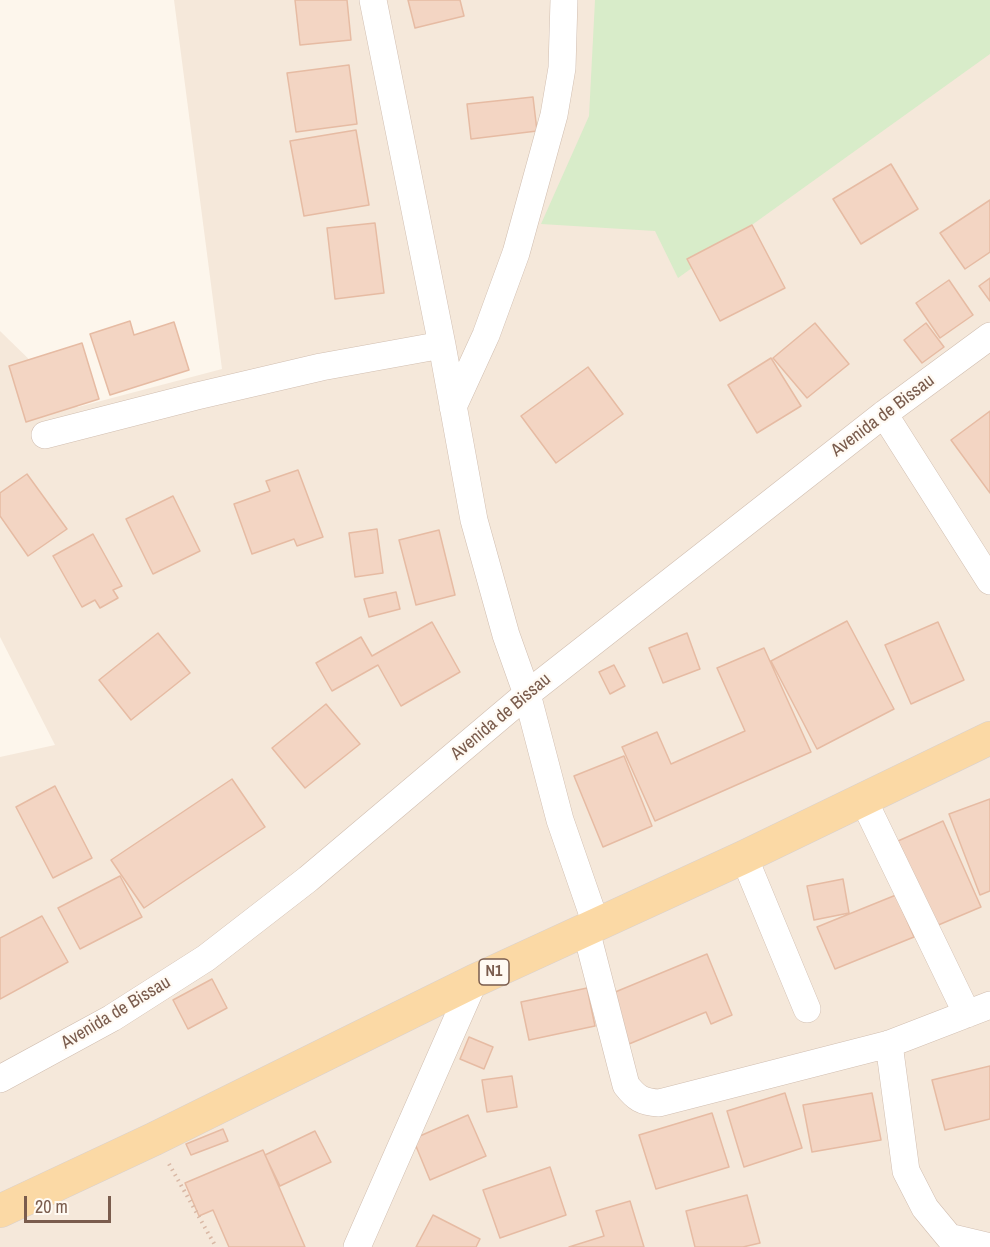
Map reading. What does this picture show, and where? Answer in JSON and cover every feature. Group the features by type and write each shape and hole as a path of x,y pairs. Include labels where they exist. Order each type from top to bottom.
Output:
{"main road":[{"name":"N1","path":"0,1211 474,981 744,857 990,738"}],"street":[{"path":"373,0 442,345 474,520 506,635 527,694 591,927 626,1085 636,1098 644,1102 659,1103 889,1044 979,1009 863,799"},
{"path":"453,407 486,335 516,253 554,115 562,68 564,0"},
{"name":"Avenida de Bissau","path":"0,1079 112,1018 206,958 308,879 527,694 884,414 990,336"},
{"path":"45,435 321,367 442,345"},
{"path":"884,414 990,581"},
{"path":"744,857 807,1009"},
{"path":"357,1247 474,981"},
{"path":"889,1044 906,1171 926,1208 949,1237 990,1247"}],"path":[{"path":"154,1138 216,1247"}],"shaded area":[{"path":"174,0 990,0 990,1247 0,1247 0,757 55,745 0,637 0,331 78,407 222,369"}],"green space":[{"path":"595,0 990,0 990,54 678,278 655,231 541,224 589,116"}],"building":[{"path":"295,0 347,0 351,40 300,45"},
{"path":"408,0 460,0 464,16 415,28"},
{"path":"349,65 357,124 296,132 287,73"},
{"path":"533,97 537,131 471,139 467,104"},
{"path":"356,130 369,205 304,216 290,141"},
{"path":"891,164 918,209 861,244 833,199"},
{"path":"990,200 990,252 965,269 940,233"},
{"path":"375,223 384,293 335,299 327,228"},
{"path":"752,225 785,288 720,321 687,259"},
{"path":"990,278 990,301 979,286"},
{"path":"949,280 973,315 940,338 916,303"},
{"path":"130,321 134,335 174,322 189,370 110,395 90,334"},
{"path":"815,323 849,364 807,398 773,358"},
{"path":"926,323 944,347 922,363 904,340"},
{"path":"82,343 99,399 26,422 9,366"},
{"path":"771,358 801,406 757,433 728,385"},
{"path":"588,367 623,414 556,463 521,416"},
{"path":"990,411 990,493 951,440"},
{"path":"298,470 323,537 297,546 294,539 252,554 234,504 270,491 266,481"},
{"path":"27,474 67,529 28,556 0,516 0,493"},
{"path":"173,496 200,551 153,574 126,519"},
{"path":"377,529 383,573 355,577 349,533"},
{"path":"439,530 455,595 416,605 399,540"},
{"path":"93,534 122,586 113,590 118,598 100,608 95,600 82,607 53,556"},
{"path":"396,592 400,609 369,617 364,599"},
{"path":"847,621 894,709 817,749 771,661"},
{"path":"432,622 460,672 401,706 378,665 332,691 316,663 361,637 372,656"},
{"path":"938,622 964,680 911,704 885,645"},
{"path":"158,633 190,673 131,720 99,680"},
{"path":"687,633 700,669 663,683 649,648"},
{"path":"764,648 811,752 655,821 622,747 657,732 671,764 745,731 717,668"},
{"path":"614,665 625,686 610,694 599,672"},
{"path":"326,704 360,744 305,788 272,748"},
{"path":"624,756 652,826 603,847 574,776"},
{"path":"232,779 265,827 144,908 111,860"},
{"path":"55,786 92,858 53,878 16,807"},
{"path":"990,799 990,891 980,895 949,814"},
{"path":"943,821 981,907 936,926 898,841"},
{"path":"120,876 142,917 80,949 58,908"},
{"path":"843,879 849,913 814,920 807,886"},
{"path":"896,895 914,937 835,969 817,927"},
{"path":"42,916 68,962 0,999 0,938"},
{"path":"707,954 732,1015 711,1024 706,1012 629,1044 608,995"},
{"path":"212,979 227,1008 188,1029 173,1000"},
{"path":"587,988 595,1026 529,1040 521,1002"},
{"path":"469,1037 493,1047 484,1069 460,1059"},
{"path":"990,1066 990,1119 945,1130 932,1080"},
{"path":"512,1076 517,1107 487,1112 482,1080"},
{"path":"785,1093 802,1148 744,1167 727,1111"},
{"path":"872,1093 881,1140 812,1152 803,1105"},
{"path":"712,1113 729,1167 656,1189 639,1135"},
{"path":"468,1115 486,1156 430,1180 413,1139"},
{"path":"223,1129 228,1141 191,1155 186,1144"},
{"path":"315,1131 331,1162 280,1186 265,1155"},
{"path":"263,1150 305,1247 229,1247 213,1210 199,1216 185,1183"},
{"path":"550,1167 566,1215 500,1238 483,1190"},
{"path":"747,1195 760,1243 743,1247 695,1247 686,1211"},
{"path":"630,1201 644,1247 569,1247 604,1236 596,1211"},
{"path":"433,1215 480,1239 476,1247 416,1247"}]}
